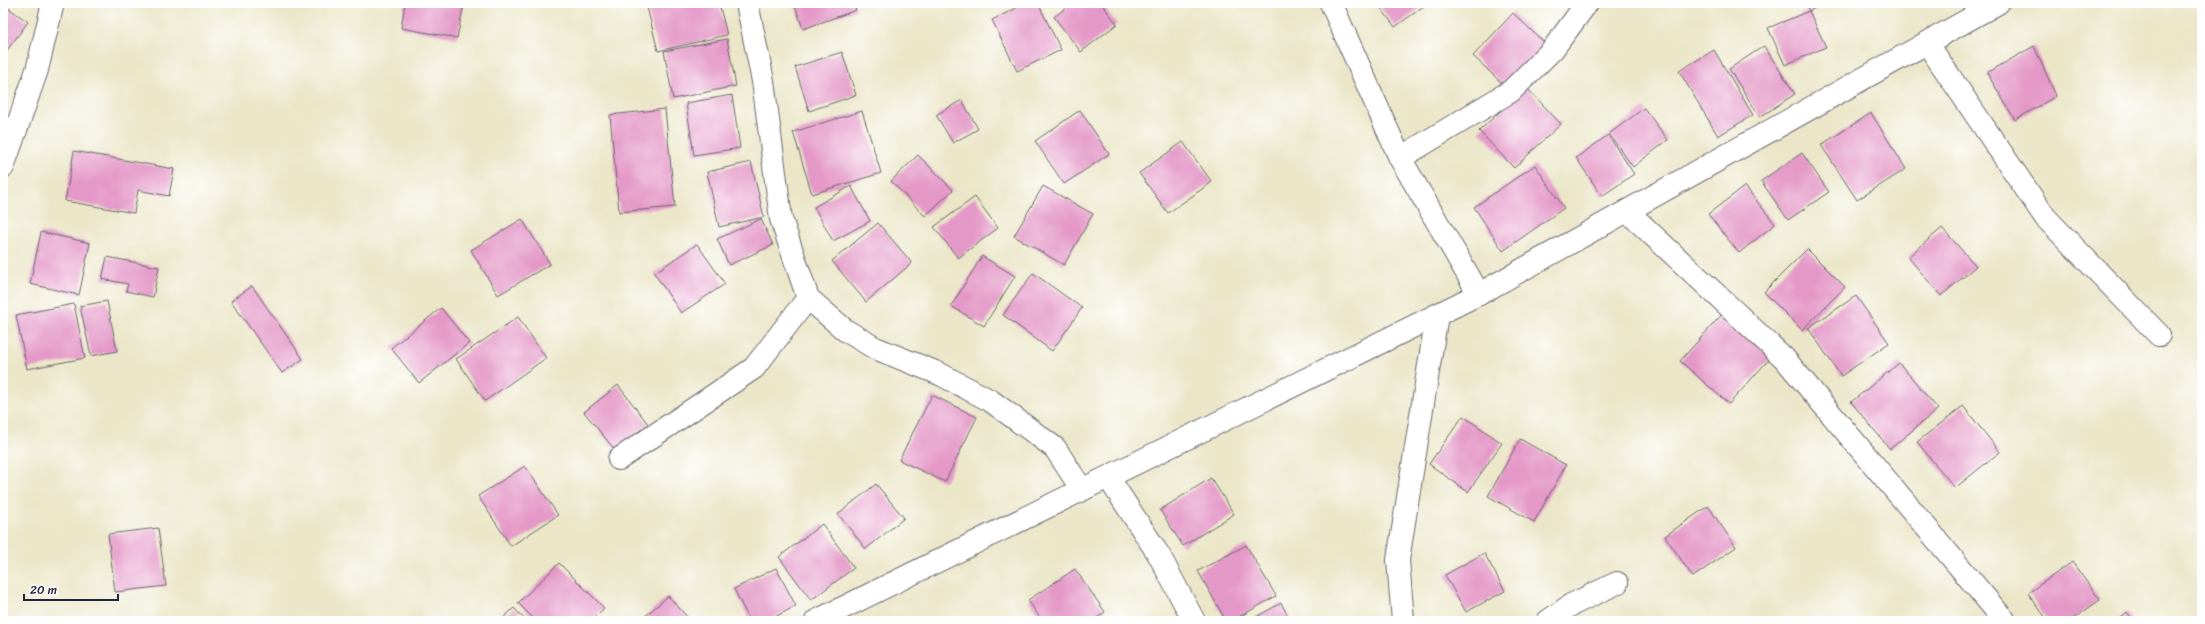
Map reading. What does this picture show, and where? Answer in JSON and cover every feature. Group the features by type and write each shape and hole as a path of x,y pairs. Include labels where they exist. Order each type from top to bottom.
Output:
{"street":[{"path":"3,167 37,70 53,3"},
{"path":"747,3 763,81 781,219 808,298 845,330 875,348 940,374 991,401 1055,448 1082,490"},
{"path":"1331,3 1400,158 1479,294"},
{"path":"1400,158 1511,91 1553,49 1587,3"},
{"path":"816,621 849,614 1082,490 1479,294 1998,3"},
{"path":"1927,43 2045,218 2159,335"},
{"path":"1627,211 1784,358 2005,621"},
{"path":"619,459 754,368 808,298"},
{"path":"1403,621 1398,560 1437,315"},
{"path":"1108,477 1159,555 1194,621"},
{"path":"1548,621 1571,605 1617,582"}],"building":[{"path":"405,3 464,3 457,38 401,28"},
{"path":"646,3 719,3 727,35 658,51"},
{"path":"794,3 854,3 856,10 803,29"},
{"path":"1027,3 1038,3 1061,50 1017,71 992,20"},
{"path":"1072,3 1101,3 1117,24 1081,52 1054,17"},
{"path":"1377,3 1428,3 1395,27"},
{"path":"1805,3 1826,3 1809,11"},
{"path":"3,4 28,22 3,56"},
{"path":"1809,11 1826,47 1785,65 1768,28"},
{"path":"1513,13 1549,47 1508,89 1473,56"},
{"path":"727,39 736,86 673,99 664,51"},
{"path":"1764,46 1795,94 1760,117 1729,69"},
{"path":"2034,46 2056,96 2015,120 1987,73"},
{"path":"1714,50 1753,115 1718,136 1679,71"},
{"path":"842,52 856,95 809,111 795,67"},
{"path":"1526,87 1561,124 1514,168 1479,131"},
{"path":"732,95 740,148 694,155 686,103"},
{"path":"962,100 978,129 953,143 936,115"},
{"path":"1644,108 1668,140 1633,167 1609,134"},
{"path":"665,109 675,207 619,212 610,115"},
{"path":"1080,110 1109,154 1064,184 1035,141"},
{"path":"862,111 881,173 812,194 793,132"},
{"path":"1871,113 1906,169 1857,200 1821,145"},
{"path":"1608,135 1634,174 1602,196 1576,158"},
{"path":"1183,142 1212,182 1168,213 1139,173"},
{"path":"74,151 174,169 169,196 138,190 134,213 65,201"},
{"path":"1802,153 1829,192 1788,220 1761,181"},
{"path":"918,155 953,190 925,216 891,181"},
{"path":"751,162 764,217 719,227 707,172"},
{"path":"1535,165 1564,208 1503,251 1474,207"},
{"path":"851,186 870,221 833,241 814,207"},
{"path":"1043,186 1093,214 1064,265 1014,236"},
{"path":"1745,186 1775,224 1739,253 1708,214"},
{"path":"975,197 998,228 958,258 934,227"},
{"path":"522,219 550,264 498,295 471,250"},
{"path":"761,219 773,245 729,265 717,239"},
{"path":"878,223 912,263 866,302 832,261"},
{"path":"1942,228 1976,266 1941,296 1908,257"},
{"path":"41,232 90,243 79,295 30,284"},
{"path":"697,244 725,284 681,313 654,273"},
{"path":"1807,249 1845,287 1802,330 1764,292"},
{"path":"982,256 1015,276 984,326 951,306"},
{"path":"107,257 159,267 153,297 126,291 128,284 102,279"},
{"path":"1033,273 1082,308 1052,351 1003,315"},
{"path":"252,286 303,359 282,373 231,301"},
{"path":"1856,296 1889,343 1841,376 1808,328"},
{"path":"107,301 117,351 91,356 80,306"},
{"path":"74,304 85,358 27,369 16,315"},
{"path":"441,308 469,343 419,383 391,348"},
{"path":"1724,312 1773,355 1729,404 1680,361"},
{"path":"518,317 546,358 485,401 456,359"},
{"path":"1899,363 1938,409 1890,449 1851,402"},
{"path":"618,385 648,424 615,450 584,412"},
{"path":"932,395 977,417 945,482 899,460"},
{"path":"1963,406 2000,452 1955,488 1917,442"},
{"path":"1463,416 1502,443 1468,492 1429,464"},
{"path":"1520,439 1566,465 1534,522 1488,496"},
{"path":"525,466 558,515 511,546 478,496"},
{"path":"1211,478 1234,514 1183,546 1160,510"},
{"path":"876,484 904,518 866,549 838,514"},
{"path":"1708,506 1736,547 1693,577 1665,536"},
{"path":"822,524 854,568 811,600 779,557"},
{"path":"158,528 166,586 115,592 108,534"},
{"path":"1246,545 1276,596 1232,621 1226,621 1198,571"},
{"path":"1484,553 1505,591 1466,612 1445,575"},
{"path":"2072,562 2100,600 2070,621 2048,621 2028,593"},
{"path":"559,563 604,608 591,621 536,621 518,603"},
{"path":"776,568 796,606 767,621 750,621 734,589"},
{"path":"1075,569 1105,612 1092,621 1042,621 1028,600"},
{"path":"668,596 691,621 640,621"},
{"path":"1281,603 1291,621 1249,621"},
{"path":"514,608 526,621 500,621"},
{"path":"2127,612 2134,621 2116,621"}]}
